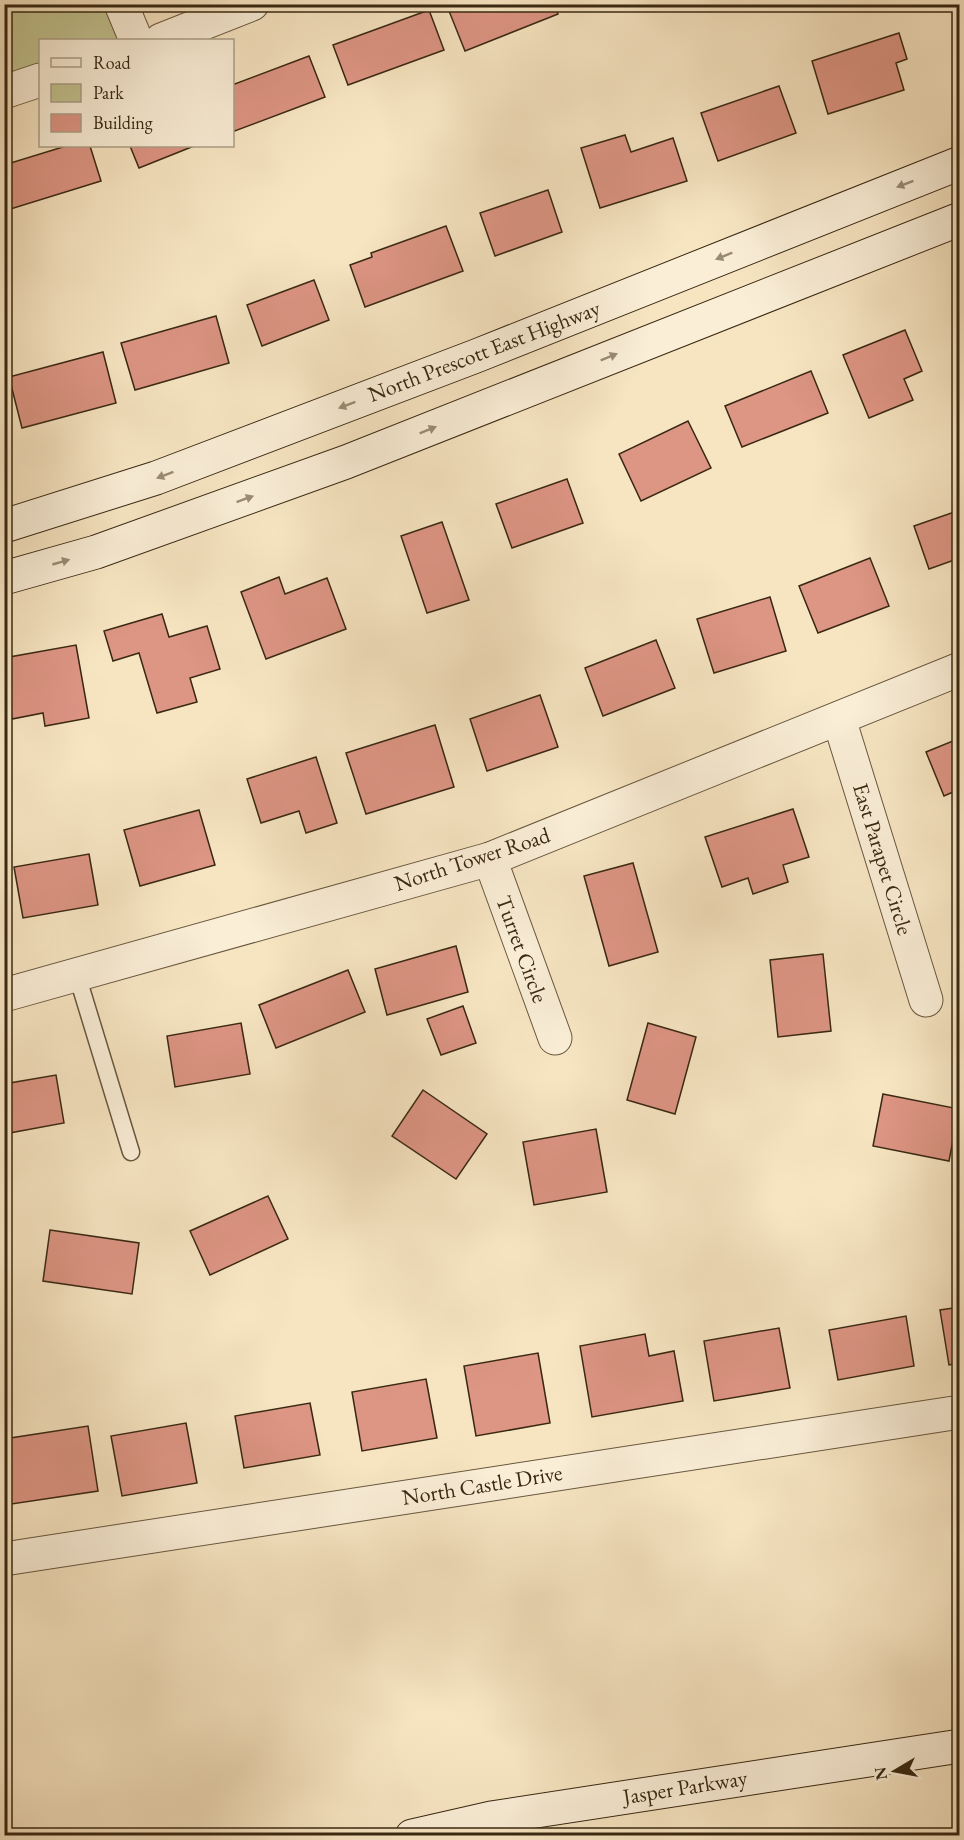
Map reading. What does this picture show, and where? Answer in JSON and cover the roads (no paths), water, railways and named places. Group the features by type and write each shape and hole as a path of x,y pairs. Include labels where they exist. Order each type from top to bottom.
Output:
{"street":[{"path":"121,4 136,39"},
{"path":"164,39 252,4"},
{"path":"4,92 39,80"},
{"name":"North Prescott East Highway","path":"4,526 156,478 476,356 960,163"},
{"path":"4,578 96,552 346,462 960,219"},
{"name":"North Tower Road","path":"4,995 489,859 960,669"},
{"name":"East Parapet Circle","path":"839,719 926,1000"},
{"name":"Turret Circle","path":"489,859 555,1038"},
{"name":"North Castle Drive","path":"4,1559 960,1412"},
{"name":"Jasper Parkway","path":"412,1836 491,1818 960,1746"}],"lane":[{"path":"77,975 131,1152"}]}
